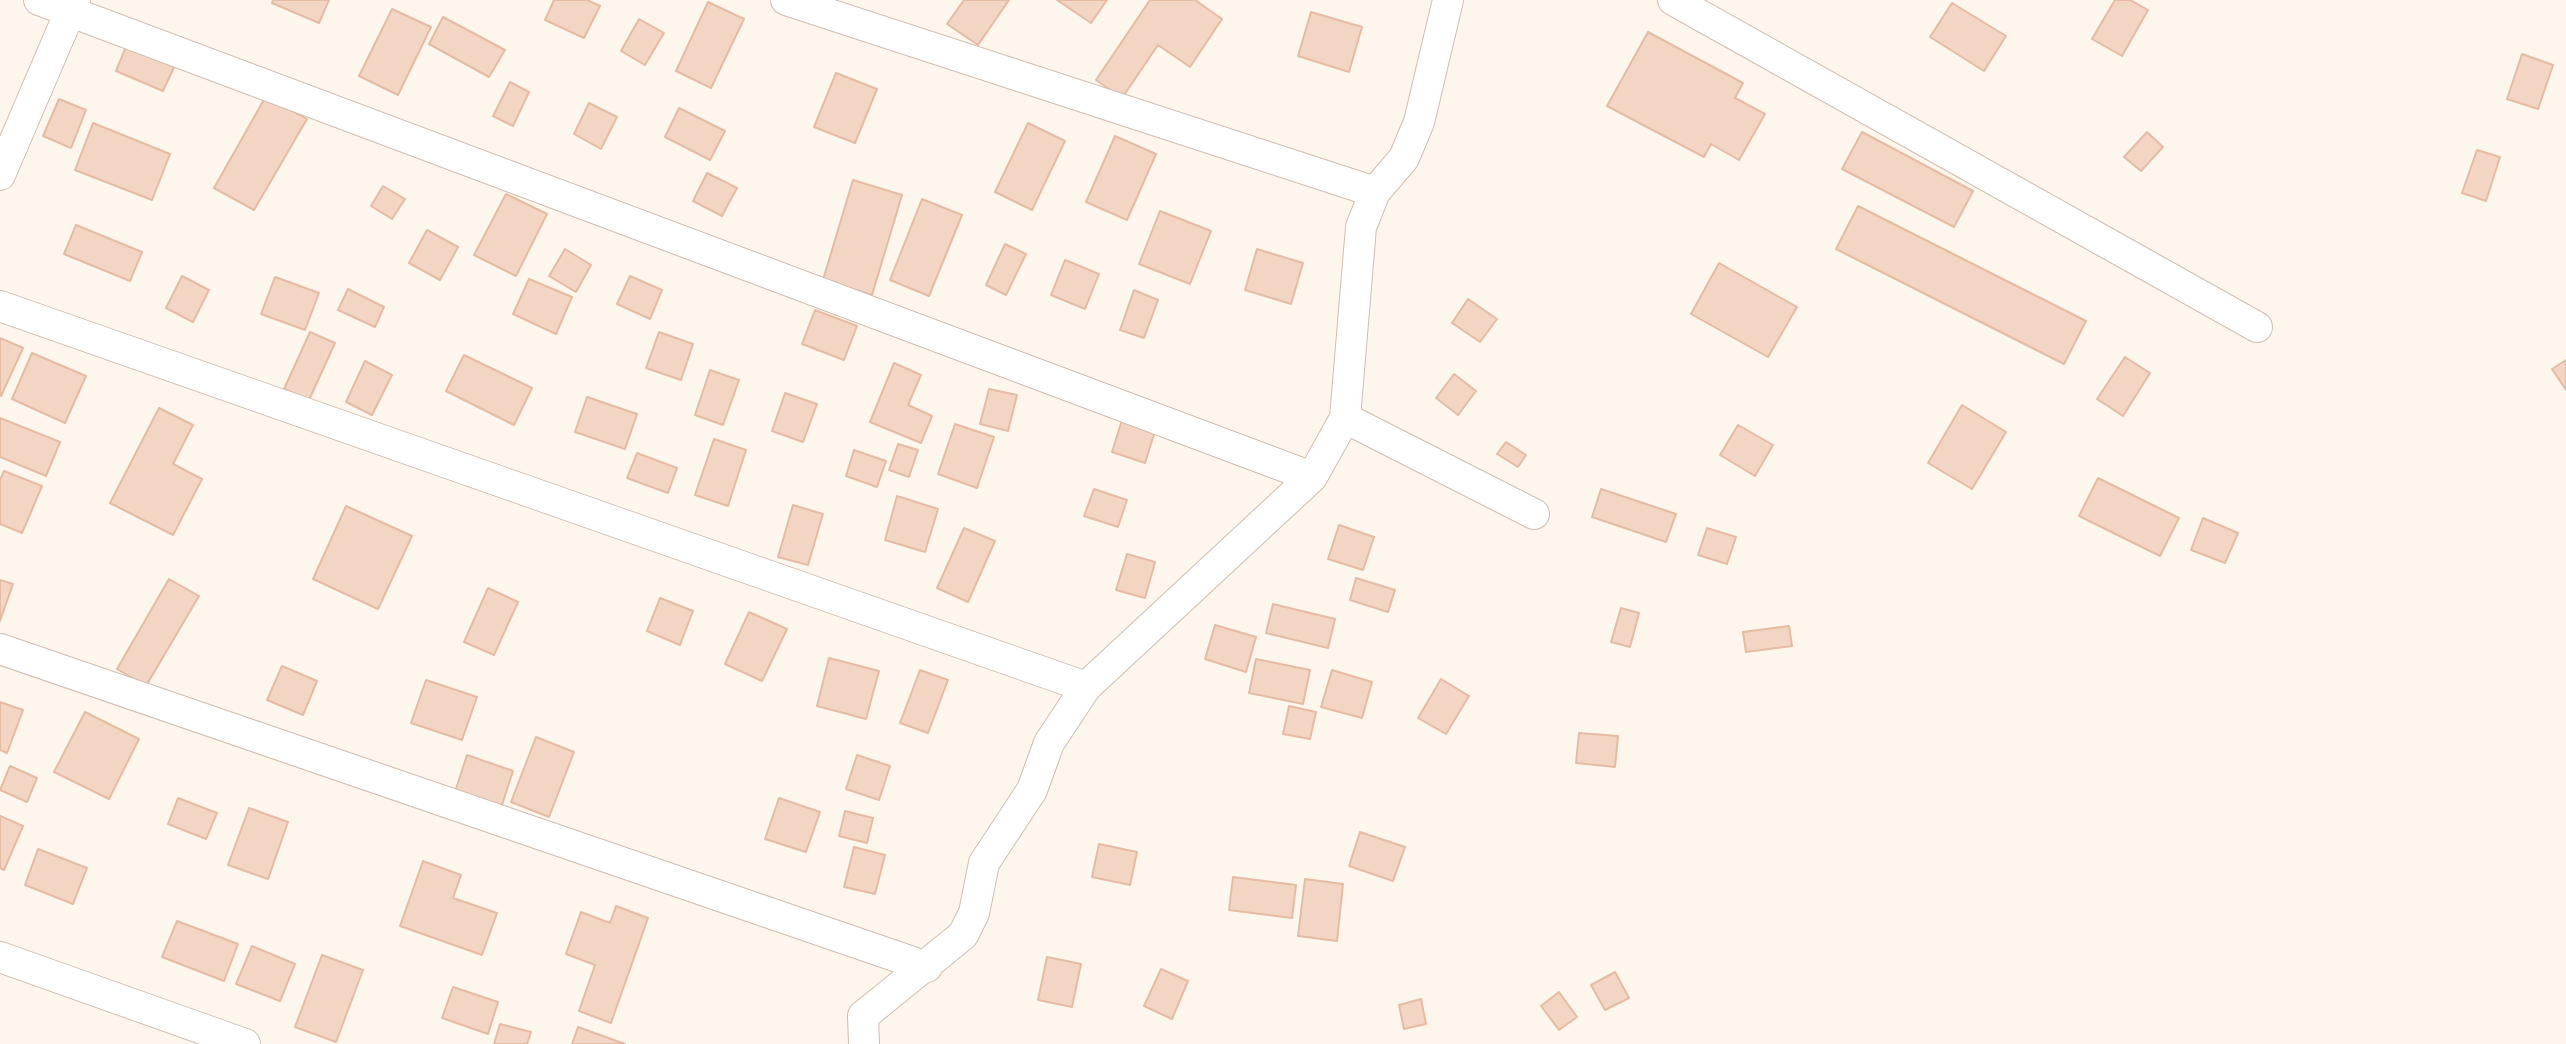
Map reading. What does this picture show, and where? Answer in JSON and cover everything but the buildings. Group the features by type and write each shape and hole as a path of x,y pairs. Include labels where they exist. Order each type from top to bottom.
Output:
{"street":[{"path":"39,0 73,5 1312,477"},
{"path":"786,0 1375,192"},
{"path":"864,1044 863,1016 872,1005 889,997 963,935 974,913 984,863 1032,790 1049,743 1086,687 1312,477 1345,418 1360,227 1375,192 1404,158 1419,122 1448,0"},
{"path":"1673,0 2257,327"},
{"path":"0,174 73,5"},
{"path":"0,306 1086,687"},
{"path":"1345,418 1534,514"},
{"path":"0,649 927,967"},
{"path":"0,957 245,1044"}]}
